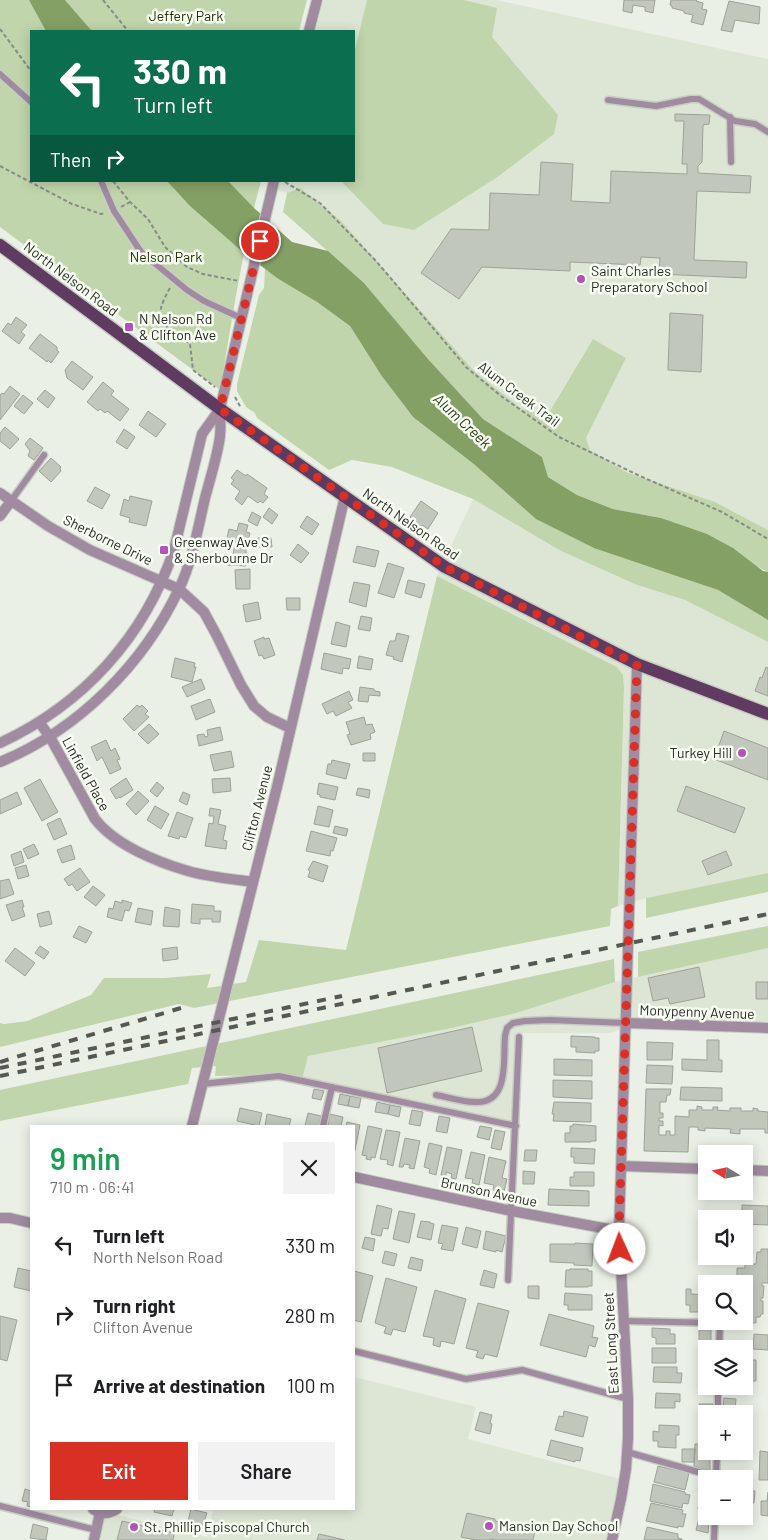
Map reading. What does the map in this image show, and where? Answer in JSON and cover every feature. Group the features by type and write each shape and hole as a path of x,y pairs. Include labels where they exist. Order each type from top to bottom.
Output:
{"main road":[{"name":"North Nelson Road","path":"0,245 220,409 445,567 637,664 768,714"}],"street":[{"path":"310,30 317,0"},
{"path":"0,762 50,737 86,710 108,690 149,640 179,589 195,543 220,436 220,409 241,318 244,282 274,182"},
{"path":"0,743 39,722 76,696 116,656 145,614 162,581 174,550 202,434 220,409"},
{"name":"Sherborne Drive","path":"0,493 48,526 90,550 179,589 204,612 254,706 267,717 290,728"},
{"name":"Clifton Avenue","path":"192,1125 253,882 344,496"},
{"path":"0,516 11,501"},
{"name":"East Long Street","path":"612,1540 621,1499 627,1452 628,1399 619,1231 637,664"},
{"name":"Linfield Place","path":"39,722 50,737 95,819 100,826 114,837 147,855 188,871 253,882"},
{"name":"Monypenny Avenue","path":"626,1023 768,1028"},
{"path":"621,1166 698,1169"},
{"path":"753,1170 768,1171"},
{"name":"Brunson Avenue","path":"355,1177 512,1211 619,1231"},
{"path":"0,1218 10,1218 30,1223"},
{"path":"95,1535 97,1511 107,1513 114,1510"}],"lane":[{"path":"0,74 30,101"},
{"path":"608,100 656,106 699,99 735,120 754,124 768,132"},
{"path":"730,117 730,162"},
{"path":"101,182 114,211 141,252 187,290 241,318"},
{"path":"11,501 44,455"},
{"path":"436,1095 475,1102 485,1102 496,1096 502,1085 505,1036 507,1028 513,1023 550,1020 626,1023"},
{"path":"508,1280 519,1037"},
{"path":"202,1084 279,1076 516,1126"},
{"path":"323,1125 332,1087"},
{"path":"446,1111 448,1097"},
{"path":"624,1321 720,1323 719,1340"},
{"path":"355,1350 466,1379 522,1370 628,1399"},
{"path":"627,1452 698,1473"},
{"path":"0,1506 95,1535"},
{"path":"714,1540 715,1525"}],"path":[{"path":"102,0 127,30"},
{"path":"0,29 30,70"},
{"path":"0,166 30,182"},
{"path":"30,182 72,204 101,214 114,211 130,202"},
{"path":"114,182 130,202 148,219 165,247 187,267 203,274 244,282"},
{"name":"Alum Creek Trail","path":"286,182 320,203 376,262 467,368 501,396 559,437 640,476 722,512 768,539"},
{"path":"175,280 165,296 161,310 160,316 163,323 190,344 193,370 238,403"}],"shaded area":[{"name":"Saint Charles Preparatory School","path":"323,0 496,0 768,59 768,530 715,502 626,472 590,450 586,438 626,358 593,339 550,411 540,413 522,409 475,372 300,188 287,193 278,190 280,182 355,182 355,30 316,30"},
{"path":"473,499 559,550 637,585 685,600 768,642 768,873 646,898 618,906 623,675 617,667 437,576"},
{"path":"768,948 768,1030 634,1026 609,1033 524,1033 518,1035 514,1125 302,1080 308,1056 452,1028 516,1013 615,982"},
{"path":"355,1377 476,1407 468,1439 620,1479 609,1540 87,1540 94,1510 207,1537 213,1510 355,1510"}],"green space":[{"name":"Nelson Park","path":"0,0 44,0 63,30 30,30 30,182 209,182 252,207 229,182 261,182 243,259 220,390 0,227"},
{"name":"Jeffery Park","path":"65,0 307,0 299,30 91,30"},
{"path":"367,0 464,0 497,8 492,37 558,115 554,134 496,178 414,230 383,224 342,182 355,182 355,50"},
{"path":"300,188 340,220 475,372 522,409 540,413 550,411 593,339 626,358 586,438 590,450 626,472 715,502 768,530 768,572 661,518 613,509 577,495 548,477 542,457 483,419 428,359 364,283 283,212 287,193"},
{"path":"265,269 317,302 350,326 381,375 413,417 475,465 667,572 718,590 768,620 768,642 685,600 637,585 559,550 473,499 392,467 352,460 329,470 257,418 255,413 246,407 237,391 237,384 259,295 264,288"},
{"path":"437,576 617,667 623,675 618,906 611,909 610,926 194,1008 179,1004 0,1047 0,1023 27,1021 91,995 104,978 165,978 211,974 207,988 246,982 259,940 346,950"},
{"path":"768,873 768,892 646,918 646,898"},
{"path":"768,926 768,948 638,977 638,952"},
{"path":"614,959 615,982 516,1013 452,1028 308,1056 302,1080 268,1075 215,1076 216,1066 192,1068 188,1084 0,1121 0,1090"}],"water":[{"path":"29,0 65,0 91,30 45,30"},
{"name":"Alum Creek","path":"168,182 229,182 254,208 292,242 328,251 364,283 428,359 483,419 542,457 548,477 577,495 613,509 661,518 707,534 733,548 763,571 768,572 768,620 718,590 594,548 536,519 475,465 413,417 381,375 350,326 317,302 277,278 244,253 190,206"}],"building":[{"path":"624,0 655,0 653,13 645,11 645,7 633,5 632,13 623,11"},
{"path":"671,0 697,0 703,3 702,9 707,10 703,25 691,22 693,15 672,8 670,5"},
{"path":"729,1 760,7 759,24 735,20 732,32 721,30"},
{"path":"675,114 710,115 709,124 703,125 702,162 698,166 698,173 751,176 750,193 697,191 694,260 747,262 746,278 659,274 660,258 641,257 640,265 570,262 570,271 482,267 459,299 421,273 451,229 489,230 490,193 539,195 541,162 573,164 571,201 610,203 611,171 687,174 687,164 682,164 684,121 675,121"},
{"path":"670,313 703,315 701,372 668,370"},
{"path":"16,317 27,325 21,332 25,335 19,344 2,331 8,323 11,325"},
{"path":"40,334 57,347 59,352 51,363 29,348"},
{"path":"72,361 93,377 83,390 67,378 65,370"},
{"path":"103,382 114,391 111,395 129,409 120,421 107,411 105,413 100,409 98,411 87,402"},
{"path":"10,386 20,394 0,420 0,395 4,394"},
{"path":"45,390 55,398 48,408 37,399"},
{"path":"23,395 33,403 24,414 14,406"},
{"path":"148,411 166,424 156,437 139,425"},
{"path":"5,427 19,439 10,449 0,441 0,433"},
{"path":"124,429 135,437 127,449 116,442"},
{"path":"30,438 43,448 34,460 28,456 30,451 25,444"},
{"path":"51,458 61,467 61,471 51,482 39,471"},
{"path":"237,470 246,476 247,474 267,488 264,494 268,497 263,503 260,501 258,503 248,496 242,505 235,499 240,491 231,484 234,480 231,478"},
{"path":"95,487 110,495 102,509 87,501"},
{"path":"130,496 152,501 146,526 129,522 130,518 120,515 124,499 129,501"},
{"path":"421,501 438,513 428,529 411,521 410,517"},
{"path":"269,508 278,515 272,524 263,517"},
{"path":"252,512 261,517 257,526 248,521"},
{"path":"307,516 319,524 312,535 300,527"},
{"path":"239,523 248,525 246,532 250,533 247,546 235,543 236,540 227,538 229,529 237,531"},
{"path":"258,538 271,538 272,547 259,547"},
{"path":"298,544 309,553 301,563 290,555"},
{"path":"357,546 379,551 375,567 353,562"},
{"path":"234,548 246,548 246,566 227,565 227,555 233,555"},
{"path":"388,563 404,568 394,598 378,593"},
{"path":"250,569 250,589 236,589 235,570"},
{"path":"408,580 425,584 421,598 405,593"},
{"path":"354,582 370,585 366,607 349,602"},
{"path":"286,598 300,598 300,610 287,610"},
{"path":"258,602 261,619 246,622 243,605"},
{"path":"361,616 372,618 370,631 358,629"},
{"path":"336,622 350,626 346,647 331,644"},
{"path":"397,633 409,636 402,662 386,655 390,641 395,641"},
{"path":"264,637 264,639 269,638 275,655 264,659 262,655 259,656 254,641"},
{"path":"324,653 351,659 349,669 343,668 342,674 321,669"},
{"path":"359,656 373,659 371,670 357,668"},
{"path":"175,658 195,663 194,667 196,667 192,682 171,677"},
{"path":"766,667 768,668 768,696 755,691"},
{"path":"201,679 205,689 187,697 182,687"},
{"path":"360,687 374,689 380,692 380,696 369,695 368,702 358,701"},
{"path":"349,691 353,700 348,702 352,708 336,716 333,711 327,714 322,704"},
{"path":"210,699 215,712 196,720 191,706"},
{"path":"137,705 140,707 142,705 148,711 145,714 149,717 134,731 123,719"},
{"path":"364,717 366,725 372,724 375,732 370,734 371,739 351,745 347,735 350,734 346,722"},
{"path":"149,724 159,734 148,744 138,734"},
{"path":"220,727 223,740 199,746 197,735 204,734 205,737 208,736 207,730"},
{"name":"Turkey Hill","path":"724,731 768,748 768,780 714,759"},
{"path":"106,740 111,751 115,748 120,759 117,760 121,769 110,774 102,757 97,761 91,747"},
{"path":"231,751 234,767 214,771 210,755"},
{"path":"363,753 375,753 375,761 363,761"},
{"path":"332,760 350,764 346,779 326,774 328,764 331,764"},
{"path":"126,778 133,790 116,799 110,789"},
{"path":"230,778 231,791 213,793 212,779"},
{"path":"40,779 58,812 42,821 24,788"},
{"path":"157,782 164,788 157,797 150,791"},
{"path":"319,783 338,787 335,800 320,797 317,794"},
{"path":"686,786 745,808 735,833 677,811"},
{"path":"358,788 370,790 369,798 356,795"},
{"path":"138,791 149,801 136,815 126,804"},
{"path":"17,792 22,804 0,814 0,800"},
{"path":"183,792 190,795 187,805 179,801"},
{"path":"155,806 169,814 161,829 147,820"},
{"path":"318,806 333,810 329,827 314,824"},
{"path":"210,808 221,810 218,824 226,826 223,840 227,841 226,849 205,846 209,823 213,824 214,816 209,816"},
{"path":"177,812 193,818 186,838 180,836 179,839 168,836"},
{"path":"60,818 67,834 54,840 47,824"},
{"path":"335,826 348,829 346,836 333,833"},
{"path":"311,831 337,838 330,856 306,851"},
{"path":"34,844 39,854 28,859 23,849"},
{"path":"71,845 75,859 62,863 57,850"},
{"path":"21,851 24,862 14,866 11,855"},
{"path":"726,851 732,865 708,875 702,861"},
{"path":"313,861 328,866 323,882 308,877 310,871 308,870"},
{"path":"26,865 29,876 18,879 15,868"},
{"path":"80,868 90,882 77,891 72,884 69,886 64,879"},
{"path":"9,879 14,894 0,899 0,881"},
{"path":"93,886 105,895 96,906 84,897"},
{"path":"22,900 25,916 12,921 6,905"},
{"path":"122,900 132,903 129,911 125,910 122,921 107,917 109,908 113,909 115,901 122,903"},
{"path":"192,904 214,906 214,911 221,911 220,922 212,922 212,919 200,919 200,924 191,923"},
{"path":"165,907 180,910 179,927 163,926"},
{"path":"138,908 153,911 151,925 135,922"},
{"path":"49,911 52,924 40,927 37,914"},
{"path":"79,926 92,932 86,943 73,937"},
{"path":"40,946 49,952 44,959 35,953"},
{"path":"177,947 178,959 163,961 162,949"},
{"path":"15,948 35,963 25,976 5,961"},
{"path":"699,967 705,997 670,1004 668,998 653,1001 648,978"},
{"path":"756,982 768,982 768,999 756,999"},
{"path":"472,1027 482,1071 387,1093 378,1048"},
{"path":"571,1036 599,1038 599,1051 595,1051 595,1053 576,1052 576,1047 571,1047"},
{"path":"707,1040 719,1040 719,1060 722,1060 722,1072 682,1070 682,1059 707,1060"},
{"path":"647,1042 673,1043 672,1060 647,1060"},
{"path":"554,1059 592,1060 592,1076 554,1075"},
{"path":"647,1065 673,1066 672,1084 646,1083"},
{"path":"553,1080 592,1081 592,1099 553,1097"},
{"path":"681,1087 722,1088 722,1101 680,1100"},
{"path":"314,1089 324,1091 321,1100 312,1098"},
{"path":"646,1089 671,1089 670,1095 667,1095 666,1102 660,1102 660,1113 663,1113 663,1118 659,1118 659,1121 663,1121 663,1126 659,1125 659,1135 666,1135 666,1131 670,1131 670,1135 675,1135 675,1116 689,1117 689,1110 697,1110 697,1106 702,1107 702,1110 713,1110 713,1107 718,1107 717,1110 730,1111 730,1108 741,1108 741,1111 753,1111 753,1108 758,1109 758,1111 768,1112 768,1133 765,1133 765,1129 740,1129 740,1134 730,1133 731,1129 705,1128 705,1131 698,1130 698,1127 689,1127 688,1152 644,1151"},
{"path":"340,1094 350,1096 348,1106 338,1104"},
{"path":"350,1096 361,1098 359,1108 348,1106"},
{"path":"377,1102 390,1105 388,1114 375,1112"},
{"path":"554,1102 591,1103 591,1122 553,1121"},
{"path":"390,1105 401,1107 399,1117 388,1114"},
{"path":"240,1108 262,1113 259,1125 237,1121"},
{"path":"412,1110 423,1112 420,1126 409,1124"},
{"path":"308,1113 321,1116 319,1125 305,1125"},
{"path":"267,1114 291,1119 289,1125 265,1125"},
{"path":"330,1114 343,1117 341,1125 328,1125"},
{"path":"439,1116 450,1118 447,1133 436,1131"},
{"path":"347,1122 360,1125 355,1150 355,1125 346,1125"},
{"path":"573,1124 596,1126 596,1141 565,1142 565,1133 570,1133 570,1126 573,1126"},
{"path":"368,1126 382,1129 375,1158 371,1157 371,1160 366,1159 367,1156 362,1155"},
{"path":"480,1126 492,1128 489,1140 477,1137"},
{"path":"386,1130 400,1132 393,1166 387,1164 388,1160 380,1159"},
{"path":"495,1130 505,1132 501,1150 491,1148"},
{"path":"405,1138 420,1141 414,1169 409,1168 410,1165 404,1164 403,1167 399,1167"},
{"path":"429,1143 442,1146 436,1175 429,1173 430,1169 424,1167"},
{"path":"447,1147 462,1150 456,1179 451,1178 452,1174 446,1172 446,1176 441,1175"},
{"path":"571,1148 595,1149 594,1164 574,1163 574,1157 571,1157"},
{"path":"525,1150 537,1150 536,1161 524,1161"},
{"path":"471,1152 485,1155 479,1185 472,1183 473,1179 465,1178"},
{"path":"489,1157 506,1161 502,1178 507,1179 504,1192 493,1190 494,1185 484,1183"},
{"path":"523,1171 535,1172 534,1184 523,1184"},
{"path":"574,1172 594,1172 594,1186 570,1186 570,1177 574,1177"},
{"path":"549,1189 589,1191 589,1206 548,1205"},
{"path":"377,1205 392,1209 388,1229 383,1228 381,1236 371,1234"},
{"path":"742,1205 768,1206 768,1225 753,1224 753,1210 742,1210"},
{"path":"399,1211 415,1214 409,1243 393,1239"},
{"path":"421,1221 434,1224 431,1240 417,1237"},
{"path":"442,1225 458,1228 453,1251 441,1249 443,1244 438,1243"},
{"path":"466,1227 481,1231 477,1248 462,1244"},
{"path":"486,1231 506,1236 502,1252 483,1249"},
{"path":"365,1237 375,1239 373,1251 362,1248"},
{"path":"550,1244 593,1244 592,1266 550,1262"},
{"path":"761,1249 768,1249 768,1283 762,1283 762,1286 764,1286 763,1298 761,1298 761,1301 763,1301 763,1314 760,1317 756,1317 756,1323 753,1323 753,1275 737,1275 737,1268 745,1268 745,1265 756,1264 757,1252 761,1252"},
{"path":"385,1251 397,1254 394,1266 382,1263"},
{"path":"411,1257 423,1260 421,1271 408,1268"},
{"path":"18,1268 30,1271 30,1291 14,1287"},
{"path":"588,1269 588,1271 592,1271 592,1286 565,1287 566,1270"},
{"path":"484,1270 497,1274 494,1288 480,1285"},
{"path":"355,1271 373,1276 361,1322 355,1320"},
{"path":"386,1278 417,1287 405,1332 393,1329 391,1335 384,1333 386,1327 375,1323"},
{"path":"528,1286 539,1286 539,1299 528,1298"},
{"path":"686,1289 691,1289 691,1294 698,1294 698,1312 690,1312 690,1305 686,1305"},
{"path":"435,1290 466,1299 454,1344 441,1341 440,1347 433,1345 434,1338 423,1336"},
{"path":"565,1293 592,1295 592,1310 568,1310 568,1305 564,1305"},
{"path":"478,1303 509,1311 497,1357 485,1354 483,1359 476,1357 478,1351 466,1348"},
{"path":"549,1314 594,1326 592,1337 598,1338 595,1347 589,1345 586,1357 540,1345"},
{"path":"0,1316 17,1320 7,1361 0,1359"},
{"path":"652,1328 670,1329 670,1334 675,1334 675,1344 656,1344 656,1338 652,1337"},
{"path":"699,1330 711,1330 711,1340 699,1340"},
{"path":"754,1334 768,1335 768,1350 753,1349"},
{"path":"652,1348 676,1348 676,1363 652,1363"},
{"path":"753,1360 756,1360 756,1381 753,1381"},
{"path":"654,1367 677,1367 677,1373 682,1373 681,1383 653,1382"},
{"path":"656,1393 680,1394 680,1402 675,1401 675,1408 655,1408"},
{"path":"724,1398 736,1399 735,1405 723,1405"},
{"path":"564,1411 588,1417 583,1437 555,1430 559,1416 563,1417"},
{"path":"480,1412 492,1415 490,1434 475,1430"},
{"path":"659,1425 679,1426 679,1435 676,1435 676,1448 658,1447 658,1441 653,1441 653,1431 659,1432"},
{"path":"551,1440 583,1448 580,1461 575,1460 575,1462 547,1455"},
{"path":"695,1444 698,1444 698,1460 710,1460 710,1470 694,1466"},
{"path":"682,1449 695,1449 694,1462 682,1462"},
{"path":"760,1451 768,1452 768,1480 759,1480"},
{"path":"658,1466 689,1473 685,1490 654,1482"},
{"path":"653,1484 685,1492 685,1494 690,1495 688,1504 683,1503 682,1508 650,1501"},
{"path":"25,1489 30,1491 30,1507 27,1506 28,1502 22,1501"},
{"path":"753,1491 755,1491 754,1503"},
{"path":"768,1492 768,1516 761,1515 761,1501 767,1501"},
{"path":"651,1503 683,1510 682,1514 686,1514 683,1527 678,1526 678,1528 646,1521"},
{"path":"155,1510 174,1510 172,1516 154,1512"},
{"path":"191,1510 207,1513 203,1525 188,1521"},
{"name":"Mansion Day School","path":"467,1513 535,1530 533,1540 476,1540 461,1537"},
{"name":"St. Phillip Episcopal Church","path":"122,1521 174,1533 173,1540 117,1540"},
{"path":"698,1523 698,1525 709,1525 708,1533 696,1530"},
{"path":"33,1524 48,1528 46,1540 30,1538"},
{"path":"647,1527 678,1534 678,1538 682,1540 644,1540"},
{"path":"319,1534 345,1540 317,1540"}],"railway":[{"path":"0,1076 768,914"},
{"path":"0,1068 342,996"},
{"path":"0,1062 181,1008"}],"place":[{"name":"Saint Charles Preparatory School","path":"581,279"},
{"name":"N Nelson Rd & Clifton Ave","path":"129,327"},
{"name":"Greenway Ave S & Sherbourne Dr","path":"164,550"},
{"name":"Turkey Hill","path":"742,753"},
{"name":"Mansion Day School","path":"489,1526"},
{"name":"St. Phillip Episcopal Church","path":"134,1527"}],"route":[{"path":"260,241 220,409 445,567 637,664 619,1231 620,1249"}]}
